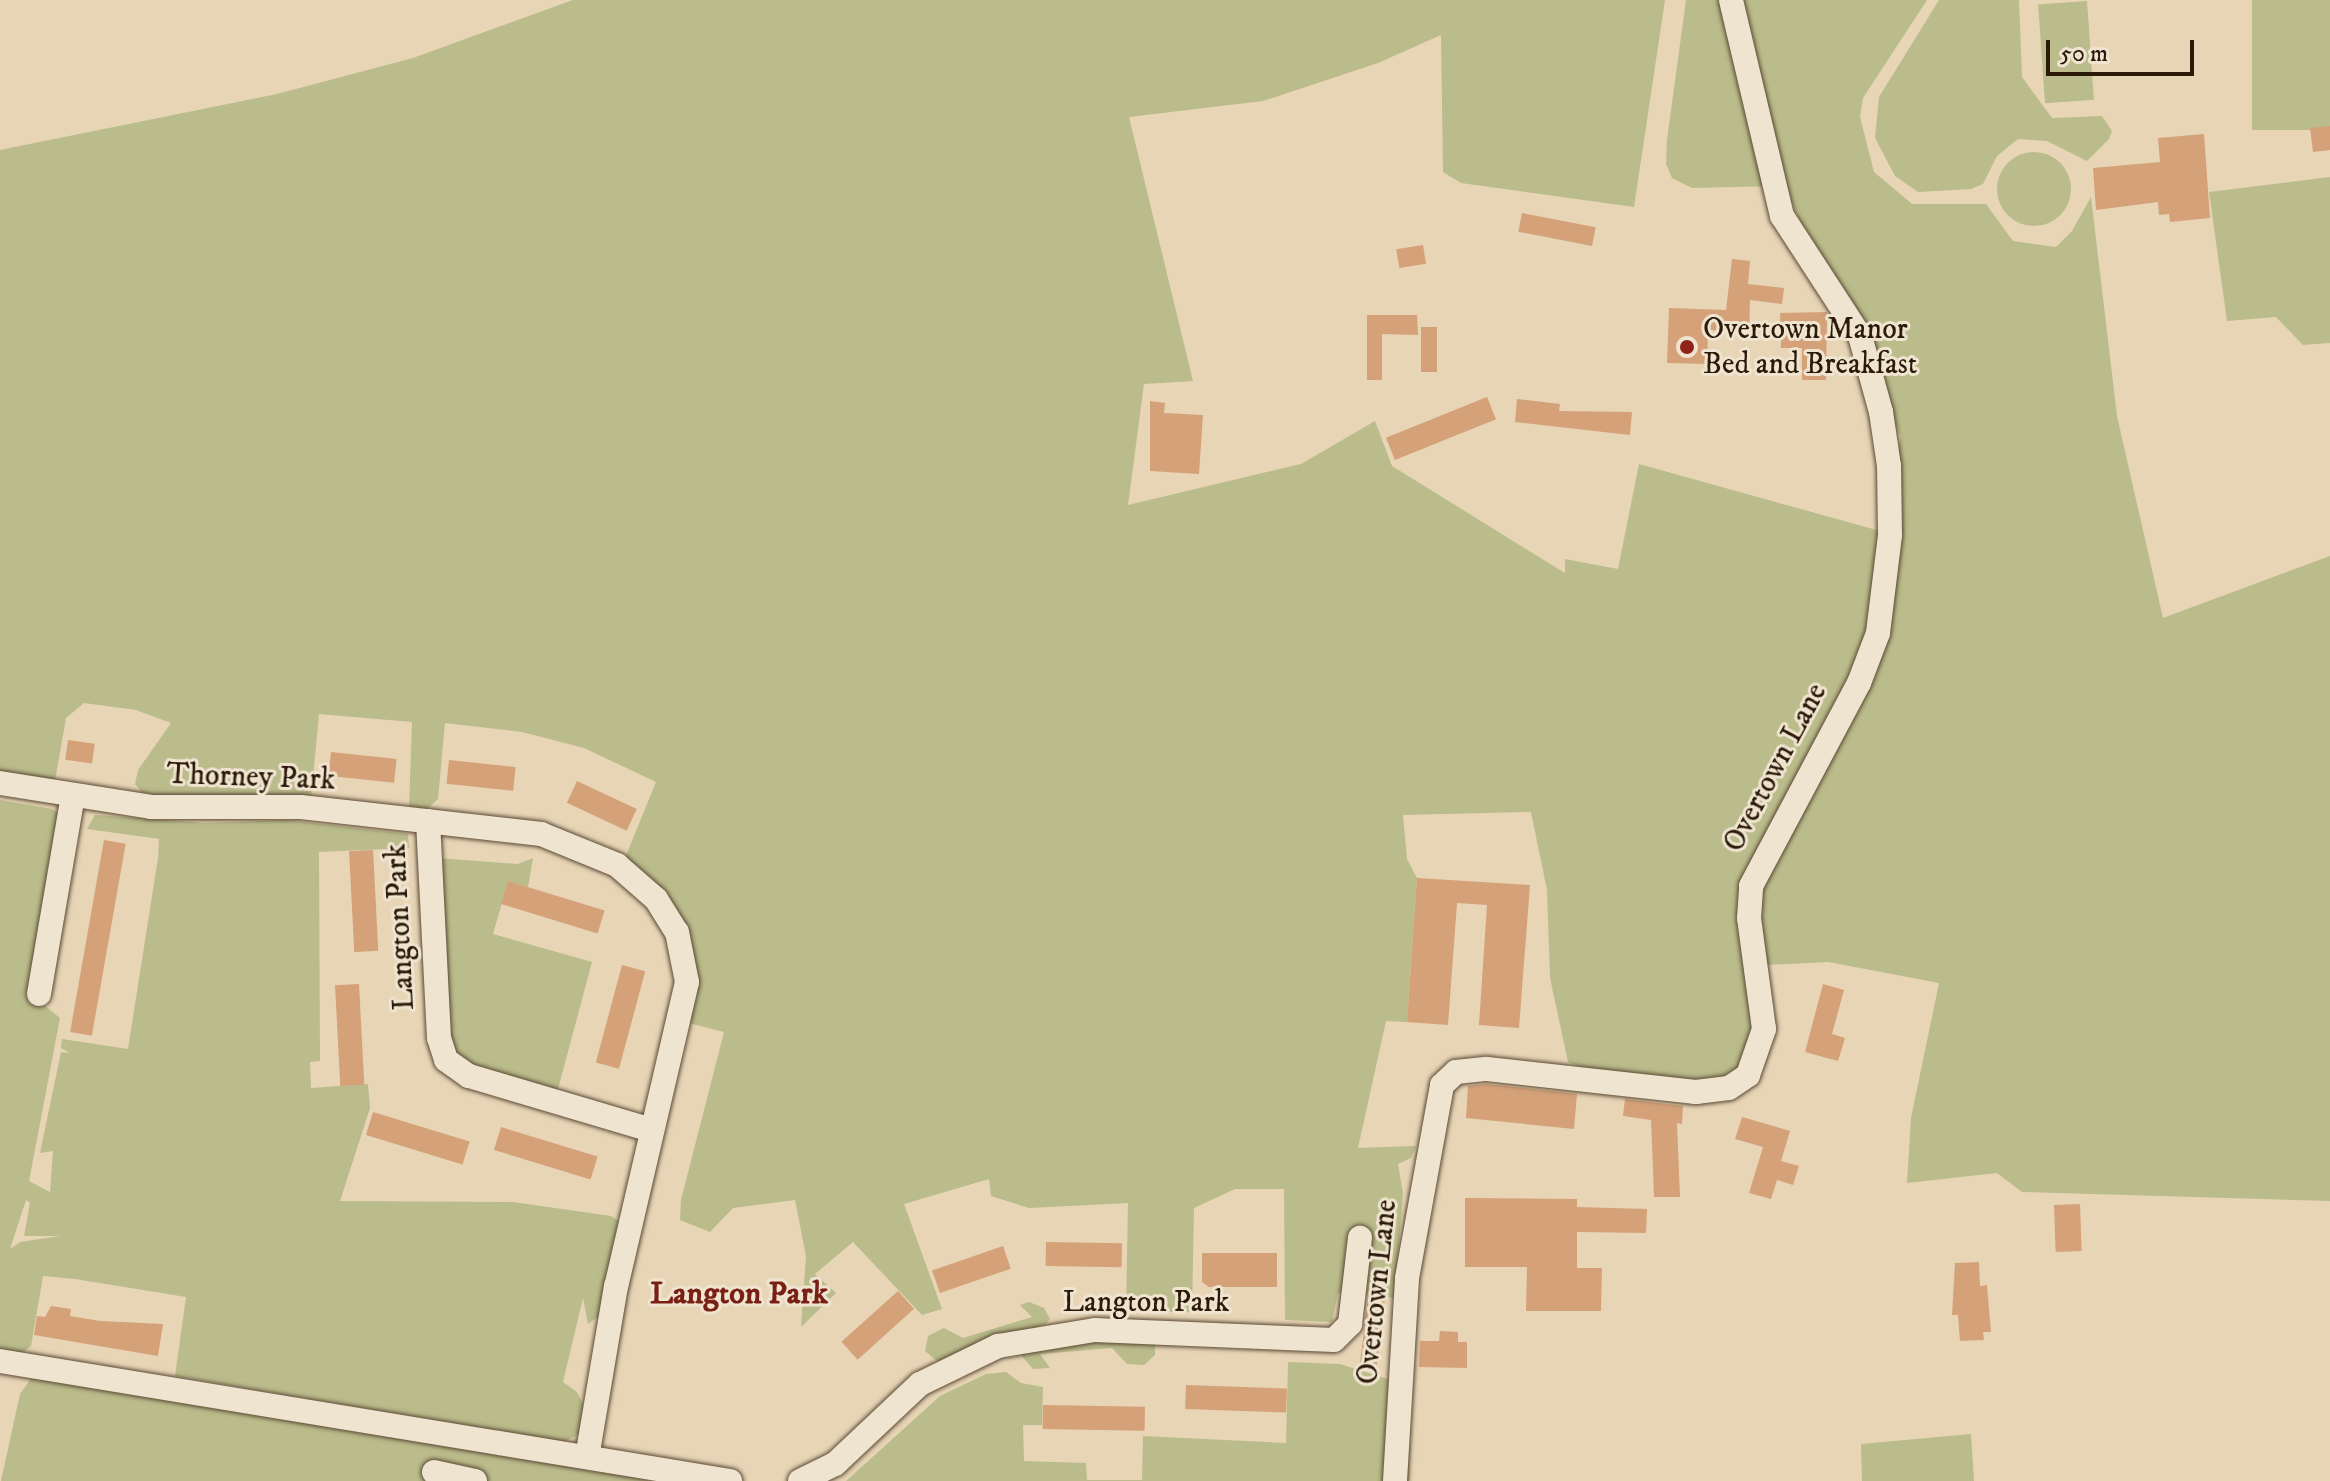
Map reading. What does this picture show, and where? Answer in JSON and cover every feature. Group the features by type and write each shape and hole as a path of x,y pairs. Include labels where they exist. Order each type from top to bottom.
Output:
{"street":[{"name":"Overtown Lane","path":"1395,1481 1407,1278 1442,1085 1456,1072 1487,1069 1696,1092 1729,1088 1748,1075 1764,1029 1749,918 1751,886 1859,683 1878,633 1890,535 1889,466 1881,412 1860,336 1782,216 1731,0"},
{"name":"Thorney Park","path":"0,783 177,809 256,805 428,821"},
{"path":"39,994 73,796"},
{"name":"Langton Park","path":"592,1465 616,1286 687,982 677,932 656,899 617,865 568,842 428,821 439,1038 446,1060 469,1076 651,1130"},
{"name":"Langton Park","path":"800,1481 835,1464 920,1384 1004,1344 1095,1330 1334,1340 1350,1324 1360,1238"},
{"path":"6,1362 592,1465 730,1481"},
{"path":"434,1472 475,1481"}],"green space":[{"path":"573,0 1665,0 1634,207 1461,183 1443,172 1441,35 1378,63 1263,101 1129,117 1193,381 1144,384 1128,505 1301,464 1375,421 1392,466 1565,573 1565,559 1618,569 1639,464 1880,531 1901,437 1784,186 1692,188 1672,178 1666,164 1667,140 1686,0 1927,0 1863,98 1860,117 1874,172 1912,204 1986,204 2013,241 2056,247 2072,231 2091,197 2117,416 2163,618 2330,556 2330,1201 2022,1192 1997,1173 1907,1183 1911,1118 1939,983 1828,962 1766,965 1760,895 1753,1050 1741,1072 1717,1085 1583,1068 1568,1062 1550,978 1547,890 1531,812 1403,815 1407,859 1417,878 1407,1022 1386,1021 1358,1148 1416,1146 1411,1158 1398,1164 1403,1193 1395,1298 1338,1293 1332,1322 1285,1320 1284,1189 1235,1189 1194,1208 1192,1312 1126,1312 1128,1203 1029,1208 991,1196 989,1179 904,1204 942,1309 922,1315 853,1242 815,1274 836,1293 801,1327 806,1256 795,1200 733,1208 710,1232 680,1220 681,1200 724,1032 681,1021 689,957 625,858 656,782 584,748 522,732 445,723 438,799 425,811 409,810 412,722 319,714 311,798 144,795 135,784 138,770 171,723 136,710 84,703 66,718 55,781 0,773 0,150 277,94 413,58"},
{"path":"1939,0 2019,0 2022,77 2052,118 2102,116 2112,131 2109,139 2087,161 2047,141 2018,139 1997,156 1983,184 1971,189 1918,192 1895,176 1875,138 1879,97"},
{"path":"2252,0 2330,0 2330,130 2252,130"},
{"path":"2087,1 2094,100 2045,103 2038,4"},
{"path":"2027,152 2041,152 2055,158 2065,168 2071,189 2069,203 2055,220 2041,226 2027,226 2013,220 2003,210 1997,196 1997,182 2003,168 2013,158"},
{"path":"2330,177 2330,343 2303,345 2276,317 2227,321 2209,192"},
{"path":"0,800 52,809 63,816 44,1005 60,1018 29,1181 50,1192 53,1151 40,1153 61,1052 70,1053 61,1048 62,1039 128,1049 158,858 159,839 87,829 95,815 206,823 287,820 408,834 409,848 319,852 320,1061 310,1062 311,1088 368,1084 370,1108 340,1201 513,1202 611,1216 628,1227 608,1310 588,1324 583,1298 563,1382 577,1392 590,1418 587,1430 564,1442 175,1376 186,1297 75,1279 43,1276 31,1346 19,1356 0,1353","holes":["26,1200 30,1203 24,1236 60,1236 20,1242 10,1249"]},
{"path":"438,858 518,864 533,858 528,887 508,882 493,934 592,962 557,1093 456,1062 451,1051"},
{"path":"1029,1302 1044,1308 1050,1319 1046,1324 937,1361 925,1351 928,1336 944,1328 963,1338 1032,1317 1020,1305"},
{"path":"1086,1340 1155,1343 1155,1355 1144,1365 1127,1364 1112,1348 1040,1354 1050,1368 1033,1369 1020,1354"},
{"path":"1288,1362 1340,1364 1391,1380 1411,1392 1409,1481 846,1481 940,1396 986,1374 1006,1372 1021,1383 1043,1387 1042,1425 1023,1425 1024,1461 1086,1463 1087,1480 1142,1480 1143,1436 1286,1443"},
{"path":"44,1374 631,1469 649,1481 1,1481 20,1394 30,1380"},
{"path":"1971,1434 1974,1481 1862,1481 1861,1444"}],"building":[{"path":"2330,126 2330,150 2313,152 2310,128"},
{"path":"2204,134 2210,218 2170,222 2169,214 2159,215 2158,202 2096,210 2093,168 2160,162 2158,138"},
{"path":"1522,213 1596,227 1592,246 1518,232"},
{"path":"1423,245 1426,264 1399,268 1396,249"},
{"name":"Overtown Manor Bed and Breakfast","path":"1732,259 1750,261 1748,284 1784,288 1782,304 1750,300 1749,332 1708,330 1707,364 1667,363 1669,308 1726,310"},
{"path":"1827,312 1826,380 1802,380 1802,348 1781,348 1780,313"},
{"path":"1367,315 1417,315 1418,335 1382,334 1382,380 1367,380"},
{"path":"1421,327 1437,327 1437,372 1421,372"},
{"path":"1487,397 1496,419 1395,460 1386,438"},
{"path":"1517,399 1560,404 1559,411 1632,412 1630,435 1515,422"},
{"path":"1150,401 1165,403 1164,413 1203,415 1199,474 1150,471"},
{"path":"68,740 95,744 92,764 65,760"},
{"path":"331,752 397,759 394,783 328,776"},
{"path":"449,760 516,767 513,791 446,784"},
{"path":"577,781 637,809 627,831 567,803"},
{"path":"104,840 126,844 92,1036 70,1032"},
{"path":"373,850 378,951 354,952 349,851"},
{"path":"1417,878 1530,885 1519,1028 1479,1025 1487,905 1457,903 1448,1025 1407,1022"},
{"path":"508,881 605,911 598,933 501,904"},
{"path":"622,965 645,971 619,1069 596,1063"},
{"path":"359,984 364,1085 340,1086 335,985"},
{"path":"1823,984 1844,990 1832,1034 1845,1038 1838,1061 1805,1052"},
{"path":"1487,1084 1577,1094 1574,1129 1466,1118 1468,1086"},
{"path":"1625,1099 1683,1106 1682,1124 1677,1123 1680,1197 1654,1197 1651,1120 1623,1116"},
{"path":"373,1112 470,1142 463,1164 366,1135"},
{"path":"1742,1117 1790,1131 1781,1161 1799,1166 1793,1185 1777,1180 1771,1199 1749,1193 1763,1147 1735,1139"},
{"path":"501,1127 598,1157 591,1179 494,1150"},
{"path":"1465,1198 1577,1199 1577,1207 1647,1209 1646,1233 1577,1232 1577,1268 1602,1268 1601,1311 1526,1311 1527,1267 1465,1267"},
{"path":"2080,1204 2082,1251 2056,1252 2054,1205"},
{"path":"1046,1242 1122,1243 1122,1267 1046,1266"},
{"path":"1003,1246 1011,1269 940,1293 932,1270"},
{"path":"1202,1253 1277,1253 1277,1287 1209,1287 1202,1282"},
{"path":"1979,1262 1980,1286 1987,1285 1991,1332 1983,1332 1984,1340 1960,1341 1958,1315 1952,1315 1955,1263"},
{"path":"1369,1290 1386,1292 1377,1365 1360,1362"},
{"path":"898,1291 914,1309 858,1360 842,1342"},
{"path":"51,1306 71,1309 70,1316 100,1321 163,1324 158,1356 34,1335 37,1316 45,1317"},
{"path":"1440,1331 1458,1332 1458,1342 1467,1342 1467,1368 1419,1367 1420,1341 1439,1341"},
{"path":"1186,1385 1287,1389 1286,1413 1185,1409"},
{"path":"1043,1405 1145,1407 1145,1431 1043,1429"}],"place":[{"name":"Overtown Manor Bed and Breakfast","path":"1687,347"}],"district":[{"name":"Langton Park","path":"739,1294"}]}
